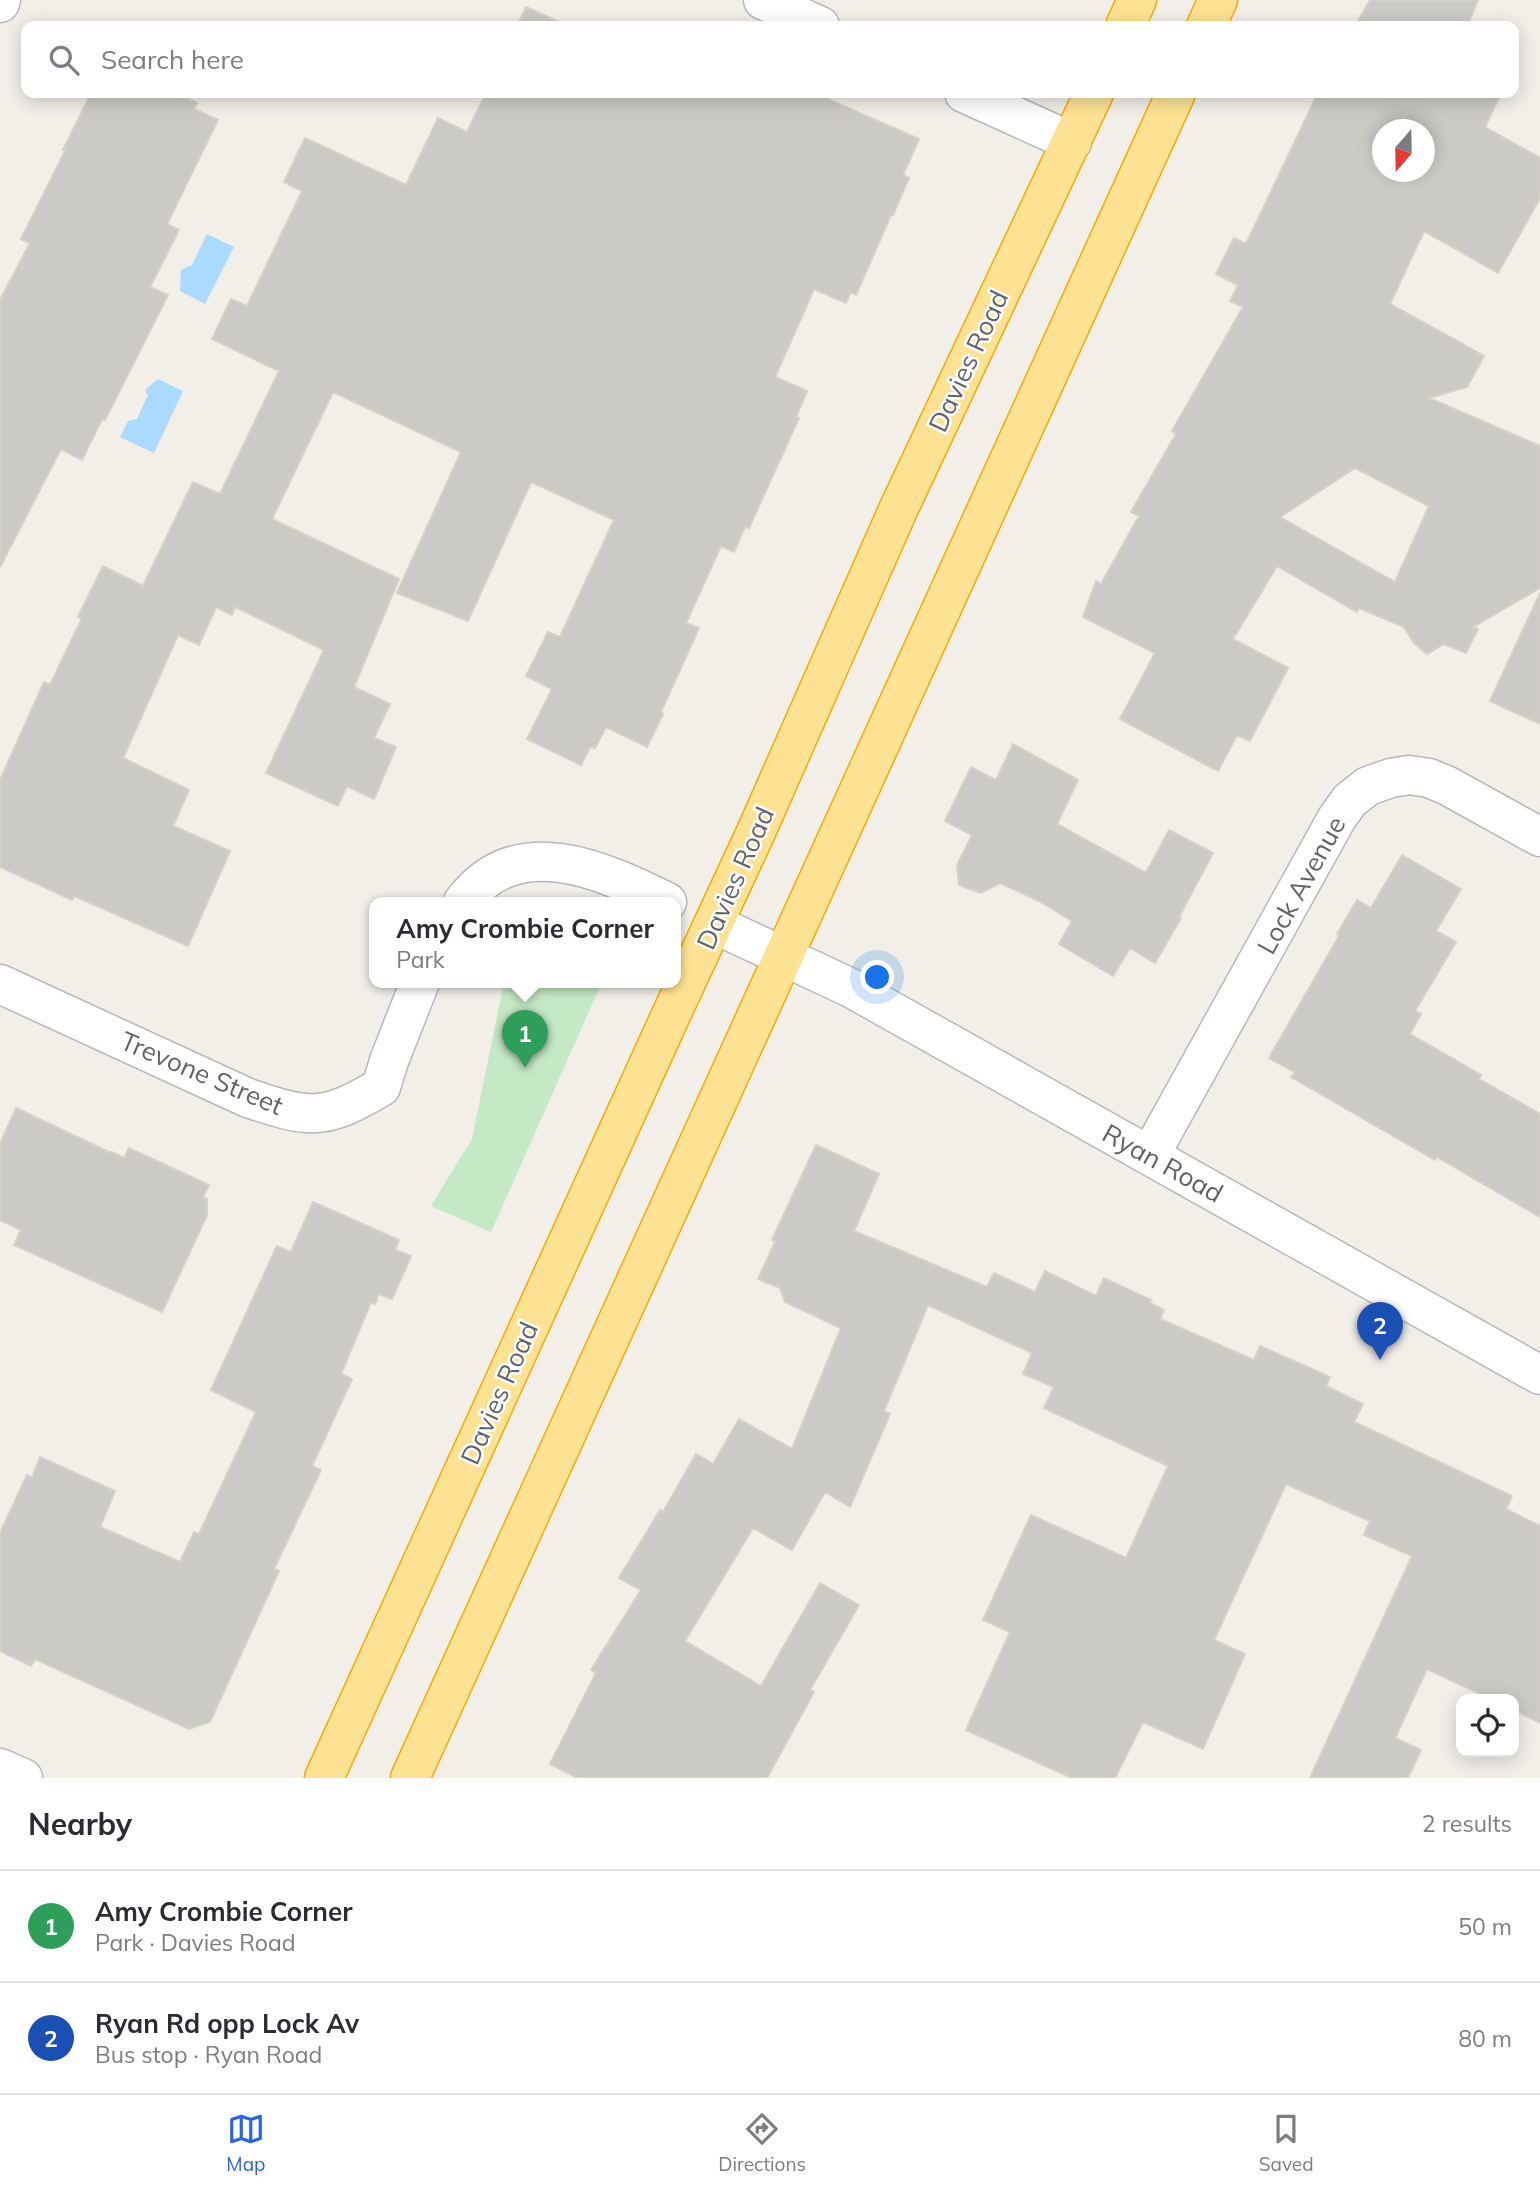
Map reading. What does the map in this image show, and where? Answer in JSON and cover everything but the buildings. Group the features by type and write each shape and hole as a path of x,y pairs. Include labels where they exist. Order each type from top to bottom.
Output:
{"highway":[{"path":"1127,21 1137,0"},
{"path":"1208,21 1218,0"},
{"name":"Davies Road","path":"324,1778 714,925 898,510 1092,98"},
{"path":"410,1778 1174,98"}],"street":[{"path":"763,0 809,21"},
{"path":"975,98 1072,142"},
{"name":"Lock Avenue","path":"1150,1155 1337,818 1350,800 1368,786 1391,778 1409,775 1429,778 1540,837"},
{"path":"468,897 486,879 502,869 535,860 563,862 592,870 656,897"},
{"path":"681,908 714,925"},
{"name":"Ryan Road","path":"714,925 861,993 1540,1375"},
{"name":"Trevone Street","path":"0,984 248,1098 285,1110 310,1114 333,1111 358,1101 381,1087 418,988"},
{"path":"0,1768 23,1778"}],"green space":[{"path":"503,988 599,988 491,1232 431,1206 472,1139"}],"water":[{"path":"207,234 234,247 205,304 180,291 181,270 192,265"},
{"path":"158,379 183,391 154,453 120,437 128,421 137,419 148,395 145,390"}],"place":[{"name":"Amy Crombie Corner","path":"525,1068"},
{"name":"Ryan Rd opp Lock Av","path":"1380,1360"}]}
